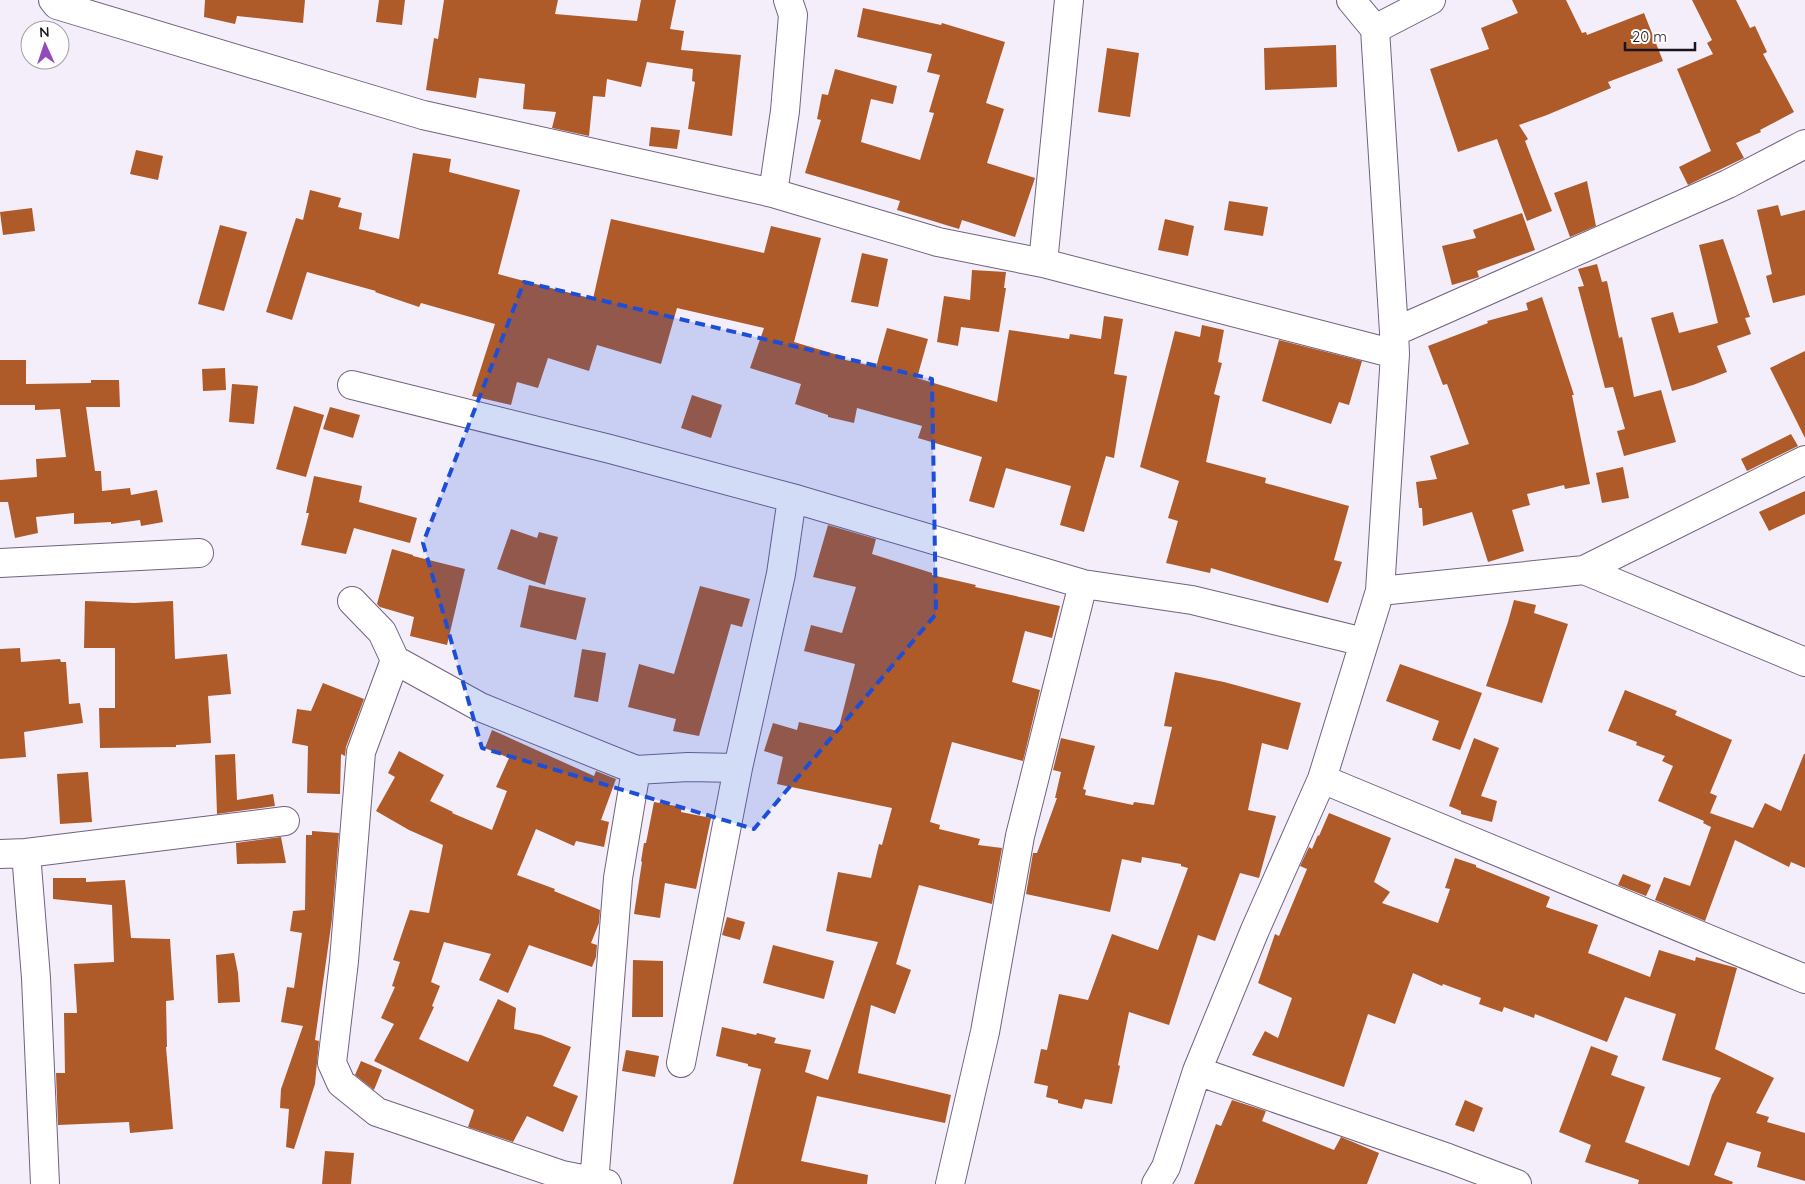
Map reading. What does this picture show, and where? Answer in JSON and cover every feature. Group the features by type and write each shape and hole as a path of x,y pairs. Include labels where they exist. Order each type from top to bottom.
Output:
{"street":[{"path":"53,0 57,5 423,115 773,193 938,242 1043,263 1394,343 1728,184 1805,144"},
{"path":"773,193 785,110 793,15 788,0"},
{"path":"1043,263 1068,0"},
{"path":"1156,1184 1166,1167 1197,1071 1255,930 1322,779 1380,590 1394,343 1375,28 1351,0"},
{"path":"1375,28 1431,0"},
{"path":"352,386 610,449 792,498 1083,584 1192,600 1364,642"},
{"path":"1380,590 1584,570 1805,460"},
{"path":"680,1063 738,768 781,574 792,498"},
{"path":"0,563 198,553"},
{"path":"1584,570 1805,662"},
{"path":"950,1184 984,1032 1020,836 1083,584"},
{"path":"352,601 382,632 395,660 480,707 636,770 688,767 738,768"},
{"path":"395,660 361,752 344,961 332,1063 341,1083 377,1112 562,1174 599,1183 618,878 636,770"},
{"path":"1322,779 1805,980"},
{"path":"45,1184 36,978 13,853 285,821"},
{"path":"1197,1071 1448,1158 1517,1184"}],"highlighted area":[{"path":"524,282 932,379 936,614 754,829 482,748 423,543"}],"building":[{"path":"205,0 305,0 303,23 237,16 235,24 204,17"},
{"path":"379,0 405,0 402,25 376,22"},
{"path":"444,0 558,0 555,14 637,21 641,0 676,0 670,29 684,31 681,50 741,55 732,136 688,129 695,82 692,81 693,69 647,62 641,87 607,79 605,97 593,96 589,136 552,128 556,112 523,109 525,84 479,78 476,98 426,90 434,38 438,39"},
{"path":"1512,0 1566,0 1582,33 1586,32 1587,35 1644,13 1663,61 1608,82 1611,88 1519,125 1528,139 1525,141 1552,211 1527,221 1497,139 1458,152 1430,69 1489,49 1481,28 1518,13"},
{"path":"1692,0 1736,0 1750,28 1755,26 1767,52 1763,54 1794,112 1760,130 1761,132 1736,143 1744,158 1688,185 1679,167 1711,151 1677,69 1713,54 1707,43 1712,40"},
{"path":"863,8 941,25 942,23 1005,42 986,103 1004,109 987,163 1035,178 1015,237 962,220 959,229 897,210 900,201 805,173 821,120 817,119 822,94 828,95 835,69 897,86 893,104 871,99 861,142 920,160 934,113 929,112 940,75 927,72 932,54 857,37"},
{"path":"1336,45 1337,87 1265,90 1264,48"},
{"path":"1107,48 1139,53 1130,117 1098,112"},
{"path":"651,127 680,130 677,149 649,146"},
{"path":"136,150 163,156 158,180 130,174"},
{"path":"413,153 451,159 449,172 520,190 498,274 593,299 611,219 764,253 771,226 821,238 794,342 838,355 837,358 876,367 887,328 928,339 917,378 997,402 1009,330 1069,339 1070,334 1101,339 1104,316 1123,319 1114,374 1127,376 1114,458 1106,456 1084,532 1060,525 1071,486 1006,468 994,508 969,501 982,457 918,438 922,426 857,408 854,423 828,417 828,415 795,404 801,384 750,368 764,328 677,308 661,364 597,345 589,371 548,358 538,388 517,382 511,405 472,396 495,324 421,303 419,307 376,291 307,272 292,320 266,312 296,218 303,220 310,190 341,198 338,207 362,213 359,229 399,239"},
{"path":"1587,181 1596,226 1570,237 1554,193"},
{"path":"1229,201 1268,207 1263,236 1224,230"},
{"path":"1778,205 1781,216 1805,210 1805,295 1773,303 1766,276 1772,274 1757,210"},
{"path":"32,208 35,231 3,235 0,212"},
{"path":"1522,213 1535,250 1477,271 1479,277 1452,285 1442,246 1476,238 1473,230"},
{"path":"1165,219 1194,226 1188,256 1158,250"},
{"path":"220,225 247,232 224,311 198,304"},
{"path":"1723,239 1750,317 1745,318 1751,334 1717,346 1727,372 1672,391 1651,318 1673,312 1679,333 1718,323 1699,245"},
{"path":"862,253 888,259 878,307 851,302"},
{"path":"1597,264 1602,282 1607,281 1619,338 1622,337 1634,397 1661,390 1676,442 1624,456 1617,431 1625,429 1613,387 1605,388 1578,287 1584,286 1578,269"},
{"path":"972,270 1006,272 1004,288 1006,288 999,332 961,327 958,346 937,342 944,296 970,300"},
{"path":"1542,297 1574,395 1572,395 1590,484 1565,489 1564,485 1527,494 1530,505 1512,510 1524,551 1488,562 1472,512 1423,526 1422,508 1419,508 1416,482 1437,479 1430,456 1469,444 1447,384 1443,385 1428,346 1488,323 1487,321 1528,310 1526,303"},
{"path":"1202,325 1224,330 1218,362 1222,363 1214,394 1220,396 1206,462 1266,478 1265,483 1349,506 1334,560 1342,562 1328,603 1211,568 1210,573 1166,563 1178,521 1168,518 1179,481 1140,467 1175,331 1200,337"},
{"path":"1279,340 1362,361 1349,405 1339,402 1331,424 1262,401"},
{"path":"1805,351 1805,438 1770,368"},
{"path":"0,360 26,360 26,384 91,383 91,380 119,380 120,407 86,407 95,471 101,471 102,491 130,488 131,495 157,490 163,522 141,526 140,520 111,524 111,522 74,524 74,513 36,517 38,533 15,538 8,502 0,502 0,480 37,477 36,459 66,457 60,409 35,410 35,405 0,405"},
{"path":"225,368 226,390 203,391 202,369"},
{"path":"232,384 258,386 254,424 229,422"},
{"path":"692,395 722,405 711,438 681,428"},
{"path":"294,406 324,415 306,477 276,469"},
{"path":"330,407 360,415 353,438 323,429"},
{"path":"1791,434 1798,446 1747,471 1741,459"},
{"path":"1623,467 1629,498 1602,503 1596,473"},
{"path":"314,476 362,486 359,502 417,518 410,543 354,528 346,554 301,545 309,513 306,513"},
{"path":"1805,491 1805,514 1769,531 1759,512"},
{"path":"828,525 876,539 872,554 932,573 932,575 976,585 975,587 1060,606 1052,638 1025,631 1012,682 1040,690 1023,761 952,742 930,822 940,825 939,829 980,839 978,845 1002,848 992,904 919,885 896,964 911,970 895,1014 871,1005 858,1073 951,1095 945,1123 817,1096 801,1161 868,1175 867,1184 733,1184 761,1069 716,1056 722,1027 756,1035 757,1033 776,1038 774,1043 811,1050 805,1072 828,1080 878,942 826,931 838,872 871,878 879,844 882,845 892,808 777,784 783,757 764,751 773,723 797,730 799,722 838,731 855,664 804,651 811,625 842,633 856,587 813,577"},
{"path":"511,529 537,538 539,532 558,537 545,585 497,569"},
{"path":"392,549 465,569 447,645 410,636 414,617 380,607 377,604"},
{"path":"529,585 586,598 576,640 520,627"},
{"path":"700,586 750,599 742,627 731,624 699,736 673,731 676,719 628,707 639,664 674,674"},
{"path":"1514,600 1536,605 1534,613 1568,624 1542,703 1486,686"},
{"path":"85,601 134,603 173,601 175,659 227,654 231,694 208,696 211,743 176,745 176,747 100,748 99,708 115,708 115,648 84,648"},
{"path":"20,648 21,662 60,659 61,662 66,662 69,704 80,703 83,723 24,732 26,757 0,759 0,649"},
{"path":"582,649 606,653 598,702 574,697"},
{"path":"1400,664 1482,693 1460,750 1432,740 1439,721 1386,701"},
{"path":"1175,672 1224,682 1301,703 1288,750 1262,743 1248,810 1276,816 1259,878 1240,873 1215,941 1198,935 1169,1025 1129,1012 1112,1104 1085,1099 1082,1109 1058,1103 1058,1100 1046,1097 1048,1086 1034,1083 1041,1049 1047,1050 1059,994 1088,1000 1112,934 1158,950 1188,868 1181,866 1181,864 1142,857 1141,863 1122,859 1110,912 1026,894 1033,853 1037,853 1057,798 1055,798 1061,772 1053,770 1061,738 1095,746 1083,789 1086,790 1085,795 1133,805 1134,802 1154,805 1172,727 1164,726"},
{"path":"323,683 364,699 346,747 345,756 341,754 340,794 307,793 308,746 292,743 297,709 311,711"},
{"path":"1625,690 1677,711 1675,715 1732,740 1710,793 1717,796 1710,813 1753,828 1765,803 1781,811 1805,754 1805,868 1791,862 1789,867 1735,840 1705,921 1655,900 1664,877 1690,886 1711,827 1703,823 1704,821 1658,801 1673,766 1662,761 1665,756 1636,745 1637,742 1608,731"},
{"path":"492,730 594,776 596,771 616,779 601,820 609,822 604,847 576,841 574,846 536,829 517,875 555,889 554,891 600,910 599,923 591,943 597,945 596,957 592,967 529,945 508,993 479,980 491,954 444,942 431,982 440,986 432,1006 434,1007 419,1039 468,1062 498,999 516,1008 514,1029 541,1035 571,1047 553,1086 578,1096 563,1132 527,1116 513,1142 468,1127 474,1110 374,1061 394,1024 381,1018 395,987 392,986 400,962 393,960 410,910 429,913 443,845 409,830 376,811 395,777 388,773 399,751 444,775 430,801 452,813 492,830 507,791 496,787 509,758 485,748"},
{"path":"1474,738 1499,748 1481,796 1497,801 1492,822 1461,814 1461,811 1449,806"},
{"path":"235,754 237,800 273,794 275,806 217,814 215,755"},
{"path":"88,772 92,822 60,824 57,774"},
{"path":"654,802 682,807 681,812 711,818 696,889 665,883 660,918 634,914 644,843 646,843"},
{"path":"1329,813 1391,838 1374,882 1390,892 1382,903 1438,923 1450,889 1445,888 1455,858 1550,897 1546,907 1598,925 1588,953 1650,977 1659,950 1695,961 1696,957 1737,968 1715,1049 1774,1078 1756,1113 1769,1117 1767,1122 1805,1133 1805,1181 1757,1167 1761,1152 1727,1142 1714,1175 1733,1182 1732,1184 1638,1184 1639,1180 1585,1162 1591,1145 1559,1132 1591,1046 1618,1056 1611,1075 1645,1087 1625,1142 1689,1166 1712,1095 1721,1078 1662,1060 1676,1014 1625,997 1607,1042 1535,1014 1534,1018 1504,1007 1502,1012 1479,1004 1481,998 1443,984 1442,986 1413,973 1395,1024 1368,1014 1344,1087 1252,1055 1265,1031 1278,1038 1292,998 1258,983 1275,934 1279,936 1307,869 1300,866 1309,847 1312,849"},
{"path":"312,831 339,833 332,919 315,1040 319,1041 315,1084 294,1149 286,1147 289,1109 280,1108 281,1089 303,1026 281,1022 287,987 294,988 302,933 290,931 293,911 305,910 306,835 312,835"},
{"path":"281,837 286,863 237,864 236,843"},
{"path":"1623,874 1651,885 1646,896 1618,885"},
{"path":"53,878 86,878 86,882 125,880 131,938 170,939 174,1000 166,1001 166,1047 173,1129 130,1133 129,1122 58,1125 56,1073 65,1073 64,1013 77,1013 74,964 114,962 112,905 53,899"},
{"path":"727,917 745,922 740,940 722,935"},
{"path":"773,945 834,961 824,999 763,983"},
{"path":"234,953 238,973 240,1002 218,1003 216,955"},
{"path":"633,960 663,961 663,1017 632,1017"},
{"path":"626,1050 659,1056 655,1077 622,1071"},
{"path":"361,1061 382,1070 374,1090 355,1075"},
{"path":"1232,1100 1266,1111 1262,1121 1334,1150 1341,1137 1379,1153 1367,1184 1194,1184 1216,1124 1221,1126"},
{"path":"1465,1100 1483,1108 1474,1132 1455,1125"},
{"path":"325,1151 354,1153 351,1184 322,1184"}]}
